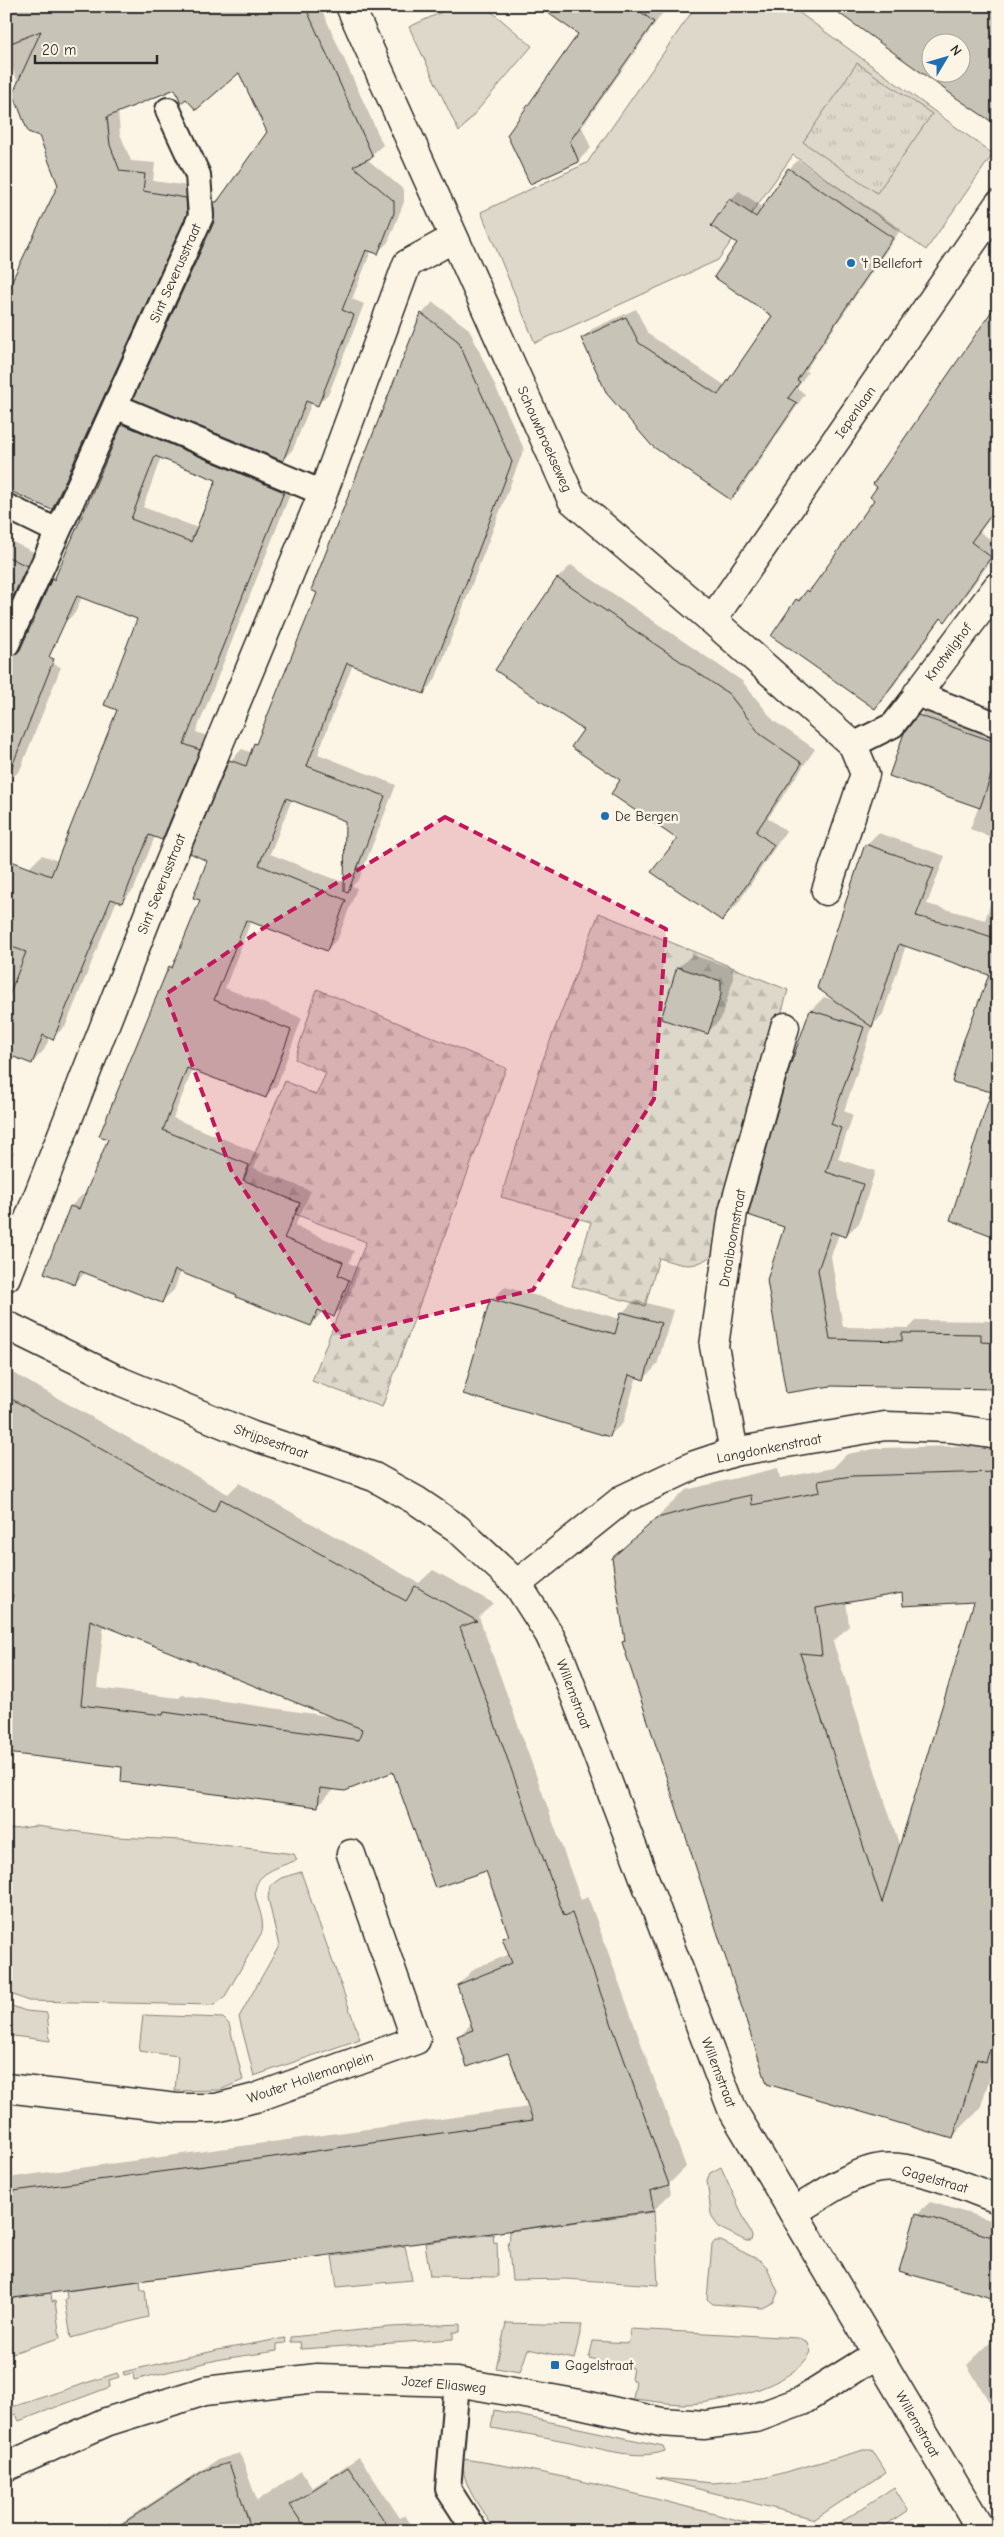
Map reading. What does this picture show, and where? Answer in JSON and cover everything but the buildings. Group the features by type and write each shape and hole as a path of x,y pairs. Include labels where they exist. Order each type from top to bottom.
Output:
{"street":[{"name":"Schouwbroekseweg","path":"350,6 572,500 712,620 853,745 866,774 826,891"},
{"name":"Iepenlaan","path":"712,620 998,204"},
{"name":"Sint Severusstraat","path":"6,1277 150,910 324,493 407,264 454,238"},
{"name":"Knotwilghof","path":"917,694 998,586"},
{"name":"Draaiboomstraat","path":"734,1452 714,1346 734,1212 785,1027"},
{"name":"Strijpsestraat","path":"6,1325 122,1382 253,1436 374,1478 417,1501 457,1528 517,1584"},
{"name":"Langdonkenstraat","path":"517,1584 623,1499 695,1464 734,1452 885,1426 950,1428 998,1435"},
{"name":"Willemstraat","path":"517,1584 549,1634 561,1659 732,2109 982,2531"},
{"name":"Wouter Hollemanplein","path":"6,2088 177,2108 216,2108 254,2098 416,2040 351,1854"},
{"name":"Gagelstraat","path":"793,2212 857,2176 884,2167 914,2170 997,2198"},
{"name":"Jozef Eliasweg","path":"6,2467 106,2422 205,2392 317,2378 457,2382 580,2404 661,2422 705,2424 756,2418 802,2401 876,2354"}],"lane":[{"name":"Sint Severusstraat","path":"7,644 200,216 198,175 168,110"},
{"path":"115,406 324,493"},
{"path":"6,506 57,531"},
{"name":"Knotwilghof","path":"853,745 893,725 917,694 998,725"},
{"path":"457,2382 448,2489 475,2531"}],"highlighted area":[{"path":"445,817 666,929 654,1099 533,1290 341,1337 231,1170 166,994 274,921"}],"green space":[{"path":"455,6 485,6 532,46 459,132 409,27"},
{"path":"696,6 790,6 993,154 926,250 793,155 718,260 535,343 481,212 587,163"},
{"path":"857,63 932,114 877,193 803,142"},
{"path":"599,913 788,990 714,1253 707,1259 688,1265 659,1258 645,1306 572,1286 591,1222 501,1197 541,1065"},
{"path":"317,989 506,1068 382,1407 312,1381 366,1242 295,1214 300,1203 280,1195 236,1199 285,1081 316,1095 326,1073 295,1059"},
{"path":"36,1826 116,1837 182,1840 294,1854 297,1860 268,1872 257,1882 255,1889 262,1919 262,1932 224,1998 214,2005 28,2001 6,1992 6,1830"},
{"path":"301,1872 360,2039 254,2076 239,2017 279,1946 268,1898 270,1886 281,1878"},
{"path":"6,2004 26,2011 47,2013 50,2041 6,2035"},
{"path":"143,2015 223,2018 229,2024 243,2080 220,2090 175,2091 178,2056 139,2051"},
{"path":"721,2167 752,2236 751,2241 746,2241 720,2228 711,2214 707,2180 710,2173"},
{"path":"654,2212 658,2285 565,2279 512,2280 508,2241 510,2240 509,2231"},
{"path":"493,2234 494,2243 497,2242 498,2277 430,2276 425,2243"},
{"path":"715,2241 721,2241 761,2261 767,2267 778,2292 774,2302 763,2308 713,2304 707,2299 712,2245"},
{"path":"405,2246 412,2280 337,2287 332,2256"},
{"path":"140,2281 141,2290 145,2290 148,2317 71,2338 65,2300 67,2299 66,2291"},
{"path":"51,2293 52,2302 55,2301 60,2338 6,2355 6,2299"},
{"path":"506,2323 582,2325 574,2359 528,2349 520,2372 496,2368"},
{"path":"460,2324 460,2332 453,2332 453,2339 301,2349 300,2342 291,2342 291,2337 391,2327"},
{"path":"630,2329 798,2338 808,2343 811,2352 802,2364 789,2374 773,2383 735,2397 683,2404 633,2399 636,2381 631,2379 633,2368 589,2358 593,2341 629,2343"},
{"path":"285,2338 286,2343 277,2344 277,2351 221,2359 134,2380 133,2373 124,2375 123,2372 218,2350"},
{"path":"117,2373 119,2377 109,2380 110,2387 19,2421 16,2414 7,2418 6,2409"},
{"path":"494,2410 663,2446 665,2451 641,2455 628,2454 491,2428"},
{"path":"864,2450 872,2450 886,2472 815,2519 656,2478 713,2483 764,2478"},
{"path":"463,2459 503,2465 583,2482 781,2531 496,2531 469,2488 465,2479"},
{"path":"894,2487 908,2510 877,2531 828,2531"}],"place":[{"name":"'t Bellefort","path":"851,263"},
{"name":"De Bergen","path":"605,816"},
{"name":"Gagelstraat","path":"555,2365"}]}
